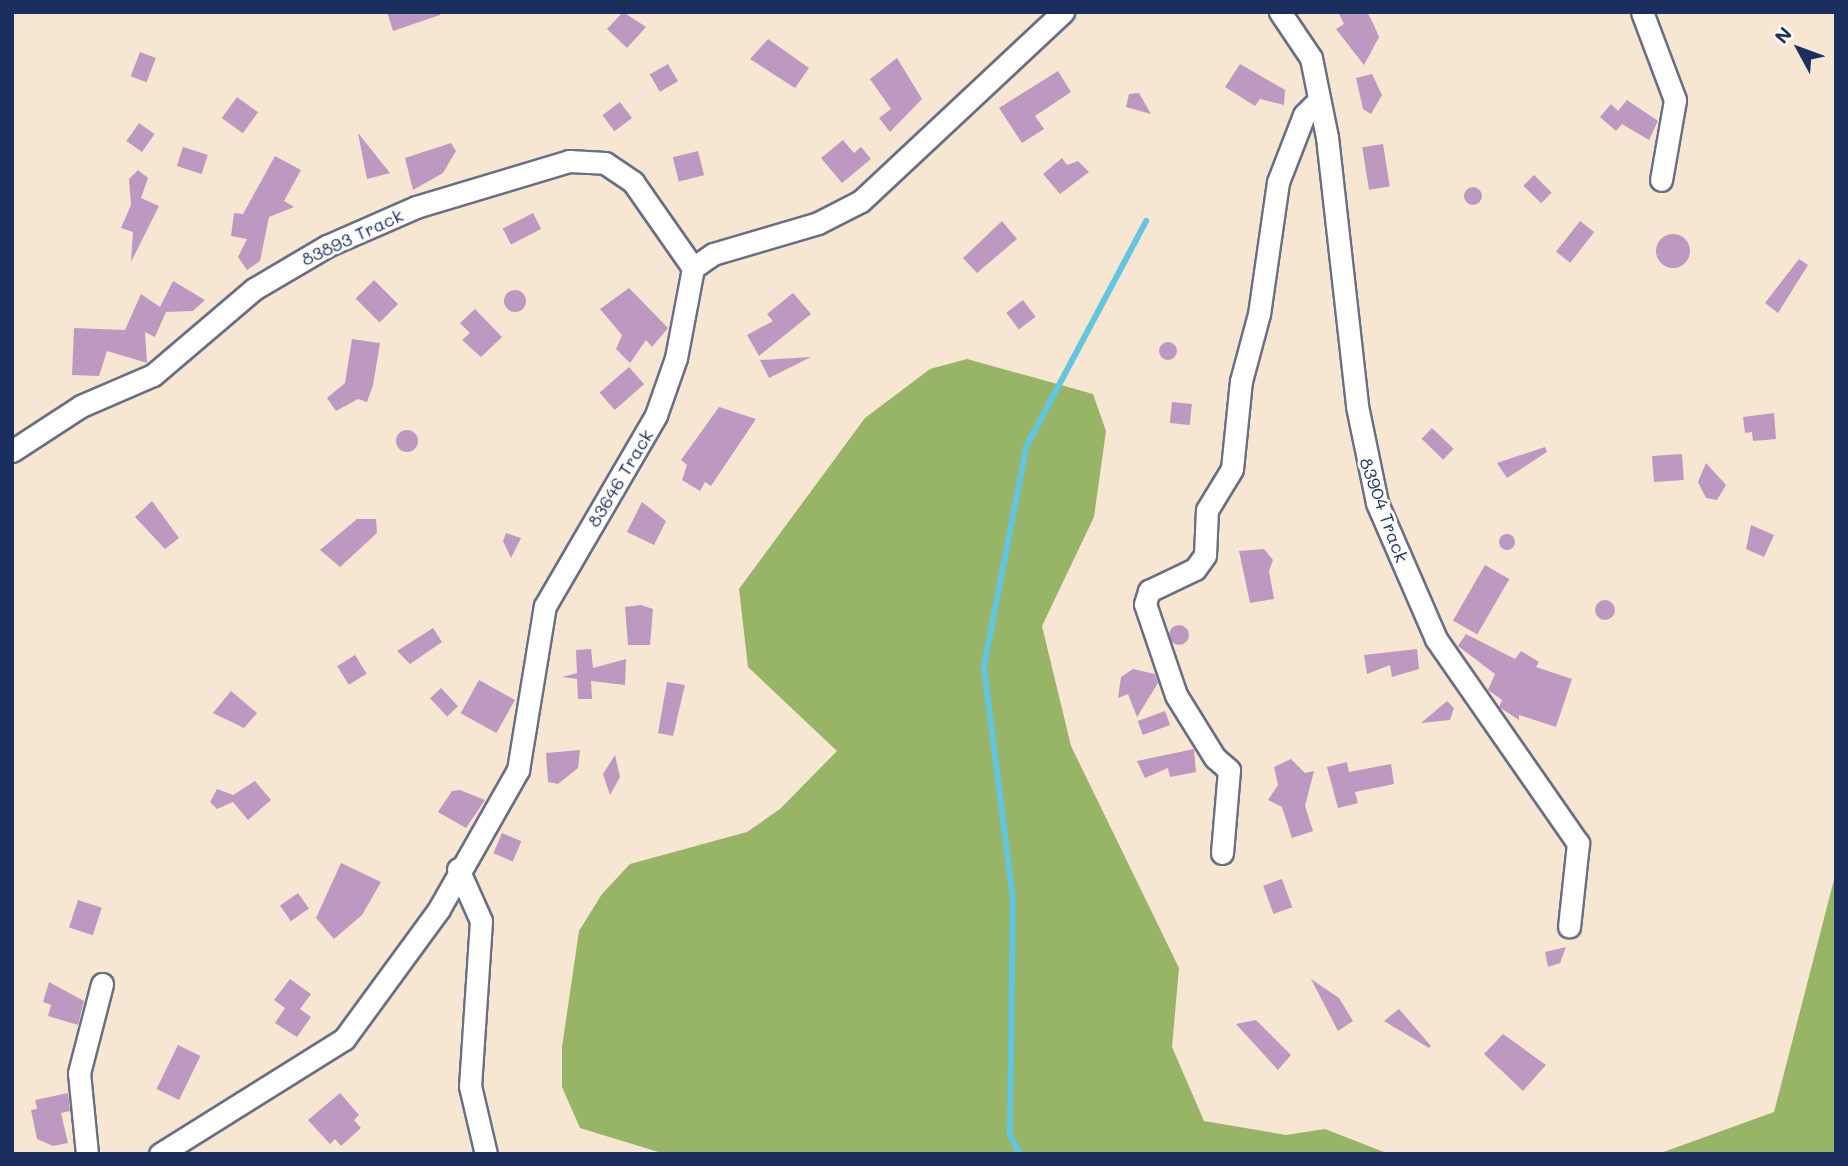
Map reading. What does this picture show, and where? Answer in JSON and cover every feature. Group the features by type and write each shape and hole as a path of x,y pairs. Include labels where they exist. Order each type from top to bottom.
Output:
{"street":[{"path":"693,268 713,254 776,238 861,201 1063,12"},
{"name":"83904 Track","path":"1280,12 1311,58 1342,236 1363,452 1377,503 1436,639 1578,843 1569,927"},
{"path":"1642,12 1675,100 1661,180"},
{"path":"1222,853 1229,770 1214,758 1176,695 1145,604 1149,591 1195,569 1205,555 1206,510 1232,469 1241,381 1259,314 1278,183 1304,115 1319,100"},
{"name":"83893 Track","path":"12,451 81,406 153,375 254,289 327,246 416,207 569,161 605,163 633,181 693,268"},
{"name":"83646 Track","path":"458,869 518,770 545,606 656,415 676,358 693,268"},
{"path":"160,1154 344,1039 439,909 458,869"},
{"path":"458,869 481,921 470,1086 486,1154"},
{"path":"88,1154 79,1073 102,984"}],"green space":[{"path":"967,359 1093,394 1106,431 1094,517 1042,626 1071,746 1179,968 1172,1047 1204,1121 1286,1135 1325,1129 1389,1154 665,1154 580,1128 562,1087 562,1047 579,931 602,894 630,864 747,832 780,809 837,751 748,667 739,589 865,418 930,369"},
{"path":"1836,872 1836,1154 1658,1154 1774,1112"}],"building":[{"path":"387,12 440,12 440,15 393,31"},
{"path":"623,12 646,27 627,48 607,29"},
{"path":"1338,12 1367,12 1373,23 1379,37 1364,65 1336,29 1344,24"},
{"path":"768,39 809,68 795,88 750,59"},
{"path":"140,52 156,58 147,82 131,76"},
{"path":"897,58 922,99 890,132 879,118 891,109 870,79"},
{"path":"668,64 678,81 660,92 650,74"},
{"path":"1240,64 1285,90 1284,105 1260,99 1255,106 1225,87"},
{"path":"1058,71 1071,92 1035,116 1044,129 1022,143 999,108"},
{"path":"1372,74 1382,95 1371,114 1363,109 1356,78"},
{"path":"1139,93 1151,114 1126,107 1129,94"},
{"path":"237,97 258,112 243,133 222,118"},
{"path":"1627,100 1658,121 1649,140 1622,124 1616,131 1600,117 1611,104 1618,111"},
{"path":"620,102 632,118 614,131 602,115"},
{"path":"139,123 155,134 142,152 126,141"},
{"path":"358,133 390,173 367,179"},
{"path":"843,140 854,153 861,147 871,159 842,183 821,158"},
{"path":"451,143 456,151 443,173 413,190 405,158"},
{"path":"1383,144 1390,186 1369,190 1362,147"},
{"path":"183,147 208,155 202,174 177,166"},
{"path":"698,151 704,175 679,182 673,157"},
{"path":"275,156 301,170 284,201 294,207 269,217 260,261 247,270 238,257 247,239 231,236 234,213 243,214"},
{"path":"1062,158 1067,165 1078,161 1089,172 1060,194 1043,174"},
{"path":"138,170 148,178 141,198 159,206 131,262 133,232 121,228 131,205 129,179"},
{"path":"1534,175 1552,193 1541,203 1523,186"},
{"path":"1469,187 1477,187 1482,196 1480,203 1469,205 1464,200 1464,192"},
{"path":"533,213 541,229 511,244 503,228"},
{"path":"1002,221 1017,239 977,273 963,258"},
{"path":"1580,221 1594,232 1570,263 1556,252"},
{"path":"1673,234 1685,239 1690,251 1685,263 1673,268 1661,263 1656,251 1661,239"},
{"path":"1799,259 1808,265 1778,313 1765,303"},
{"path":"374,280 398,304 380,322 356,298"},
{"path":"173,281 205,300 193,311 166,312 155,337 145,332 147,363 107,351 99,376 72,375 74,328 125,330 141,294 160,307"},
{"path":"629,288 668,328 652,347 646,340 630,363 616,349 622,335 600,309"},
{"path":"515,290 523,293 526,301 523,309 515,312 507,309 504,301 507,293"},
{"path":"793,293 811,314 759,356 747,335 773,321 767,314"},
{"path":"1023,300 1036,317 1019,329 1006,313"},
{"path":"475,309 502,337 481,357 462,340 470,333 460,323"},
{"path":"352,339 380,343 373,385 367,402 358,399 336,411 327,398 345,383"},
{"path":"1168,342 1174,345 1177,351 1174,357 1168,360 1162,357 1159,351 1162,345"},
{"path":"811,357 769,378 760,360"},
{"path":"629,367 644,384 615,410 600,393"},
{"path":"1172,402 1192,404 1190,425 1170,423"},
{"path":"719,407 756,419 711,486 705,482 700,491 682,480 687,465 681,460"},
{"path":"1774,413 1776,439 1753,441 1752,432 1745,433 1743,417"},
{"path":"1432,428 1454,449 1443,460 1422,439"},
{"path":"407,430 415,433 418,441 415,449 407,452 399,449 396,441 399,433"},
{"path":"1545,447 1547,452 1507,478 1497,463"},
{"path":"1682,454 1684,480 1654,482 1652,456"},
{"path":"1706,463 1726,485 1717,500 1706,498 1698,482"},
{"path":"152,501 179,538 165,549 135,517"},
{"path":"642,502 666,521 654,545 627,532"},
{"path":"357,519 376,519 377,533 340,567 320,550"},
{"path":"1751,525 1774,535 1764,557 1746,549"},
{"path":"506,533 521,538 511,558 503,541"},
{"path":"1504,534 1510,534 1515,542 1513,548 1504,550 1499,545 1499,539"},
{"path":"1264,549 1273,560 1269,571 1274,599 1250,603 1239,551"},
{"path":"1485,565 1509,579 1477,634 1453,620"},
{"path":"1601,600 1609,600 1615,610 1609,620 1601,620 1595,614 1595,606"},
{"path":"641,605 653,609 650,645 628,645 625,607"},
{"path":"1179,625 1186,628 1189,635 1186,642 1179,645 1172,642 1169,635 1172,628"},
{"path":"433,628 442,642 410,664 397,651"},
{"path":"1466,634 1515,659 1521,651 1539,662 1536,667 1572,679 1556,727 1519,715 1519,720 1499,707 1502,700 1488,690 1495,674 1458,646"},
{"path":"591,649 593,668 626,659 625,685 591,681 592,699 578,699 577,679 562,677 577,673 576,650"},
{"path":"1417,649 1419,669 1392,677 1390,665 1367,674 1364,655"},
{"path":"355,655 367,674 349,685 337,666"},
{"path":"1133,669 1155,674 1158,683 1137,717 1128,694 1118,698 1121,677"},
{"path":"479,680 515,700 496,733 461,713"},
{"path":"667,682 685,685 673,736 658,733"},
{"path":"441,688 458,706 447,717 430,698"},
{"path":"231,691 257,713 244,728 213,713"},
{"path":"1447,701 1454,708 1450,720 1421,723"},
{"path":"1165,711 1170,725 1143,735 1138,721"},
{"path":"1194,749 1196,772 1170,777 1168,768 1145,778 1137,761"},
{"path":"580,750 578,768 558,784 548,782 546,753"},
{"path":"615,755 620,777 610,795 603,774"},
{"path":"1291,759 1305,773 1314,771 1305,806 1313,831 1292,838 1282,807 1268,800 1278,785 1274,767"},
{"path":"1347,762 1349,772 1391,764 1394,784 1355,792 1358,803 1338,808 1327,767"},
{"path":"255,781 271,800 248,820 233,802 217,809 210,802 217,789 233,795"},
{"path":"460,790 485,800 466,828 438,812 452,791"},
{"path":"502,833 521,841 513,861 493,853"},
{"path":"341,863 381,882 362,915 334,939 316,918"},
{"path":"1282,879 1292,907 1273,914 1263,886"},
{"path":"298,893 309,909 291,921 280,906"},
{"path":"78,900 102,908 93,935 69,928"},
{"path":"1566,947 1560,963 1548,967 1545,952"},
{"path":"290,979 311,994 300,1009 311,1017 297,1037 275,1023 285,1008 274,1000"},
{"path":"1311,979 1339,998 1353,1021 1338,1031"},
{"path":"49,982 84,1001 78,1025 48,1016 51,1005 43,1002"},
{"path":"1399,1009 1431,1046 1429,1048 1384,1021"},
{"path":"1256,1020 1291,1055 1278,1070 1236,1024"},
{"path":"1503,1034 1546,1065 1523,1091 1484,1054"},
{"path":"178,1045 200,1056 179,1100 157,1089"},
{"path":"68,1093 70,1111 61,1113 68,1143 53,1146 37,1139 31,1110 37,1109 35,1100"},
{"path":"340,1093 359,1115 354,1120 361,1128 341,1146 335,1139 330,1144 308,1120"}],"waterway":[{"path":"1020,1154 1010,1135 1013,900 984,666 1026,447 1146,221"}]}
